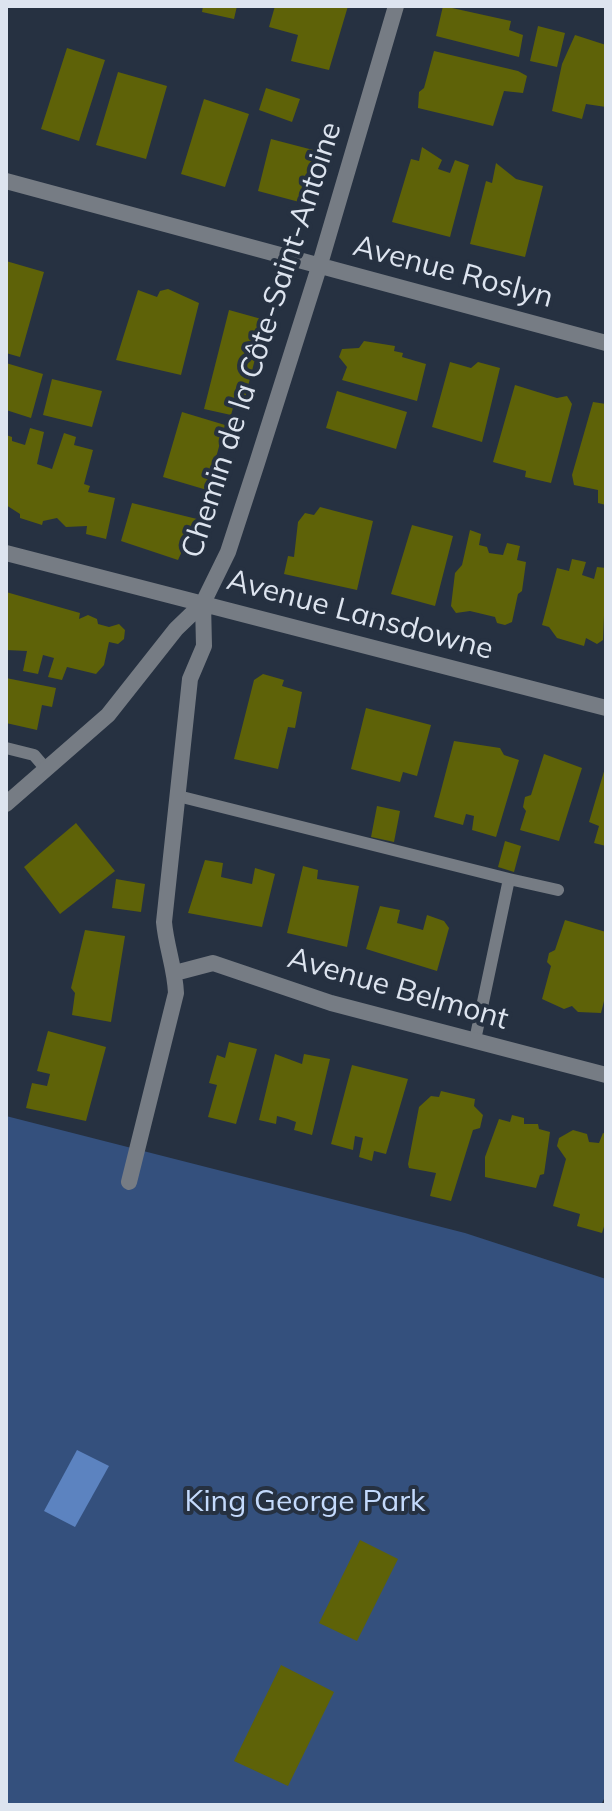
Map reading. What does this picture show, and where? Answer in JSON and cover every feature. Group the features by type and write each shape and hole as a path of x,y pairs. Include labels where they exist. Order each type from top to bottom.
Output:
{"street":[{"name":"Chemin de la Côte-Saint-Antoine","path":"6,804 108,715 176,629 203,603 228,552 320,264 396,6"},
{"name":"Avenue Roslyn","path":"6,181 606,343"},
{"name":"Avenue Lansdowne","path":"6,553 606,708"},
{"path":"129,1182 176,993 164,922 190,679 204,646 203,603"},
{"name":"Avenue Belmont","path":"175,973 213,963 331,1003 606,1075"}],"lane":[{"path":"6,748 34,755 46,769"},
{"path":"178,796 558,890"},
{"path":"475,1040 509,879"}],"green space":[{"name":"King George Park","path":"6,1116 465,1233 606,1279 606,1795 601,1805 6,1805"}],"shaded area":[{"path":"77,1450 109,1466 75,1527 44,1511"}],"building":[{"path":"203,6 237,6 234,19 202,12"},
{"path":"275,6 348,6 329,70 291,61 298,35 269,27"},
{"path":"443,6 511,21 509,30 523,35 519,57 436,36"},
{"path":"538,26 565,33 557,67 530,61"},
{"path":"575,35 606,45 606,107 586,104 582,119 552,111 562,64"},
{"path":"67,48 105,60 79,141 41,129"},
{"path":"434,51 518,71 527,76 523,93 504,91 493,126 418,108 419,92 424,88"},
{"path":"118,72 167,86 146,159 96,145"},
{"path":"266,88 300,99 292,122 259,110"},
{"path":"204,99 249,114 225,187 181,174"},
{"path":"271,139 317,151 303,203 258,191"},
{"path":"422,147 442,160 438,169 450,173 455,160 469,165 450,237 392,222 411,159 419,161"},
{"path":"496,163 516,179 543,186 525,257 470,244 486,181 492,183"},
{"path":"6,261 44,272 20,357 6,353"},
{"path":"168,289 199,303 181,375 116,360 138,290 157,297 160,291"},
{"path":"229,310 265,320 244,402 235,401 231,415 204,409"},
{"path":"364,341 395,346 394,351 403,353 402,357 426,364 417,401 342,380 347,367 339,357 342,349 359,348"},
{"path":"450,362 471,368 478,362 500,368 482,442 432,427"},
{"path":"6,363 43,374 31,418 6,410"},
{"path":"52,379 102,391 92,427 43,415"},
{"path":"515,385 557,398 567,396 572,404 551,483 525,477 526,471 493,462"},
{"path":"337,391 407,412 396,449 326,428"},
{"path":"593,402 606,404 606,505 598,503 598,490 574,485 572,475"},
{"path":"182,412 225,425 207,490 163,477"},
{"path":"30,428 44,432 37,464 52,469 64,433 76,437 74,445 93,450 84,484 90,486 88,492 115,498 106,539 86,534 87,526 66,527 57,518 43,521 42,525 20,518 20,514 6,505 6,435 12,437 12,441 25,445"},
{"path":"132,503 197,519 178,560 121,541"},
{"path":"320,507 373,521 357,590 284,574 288,556 294,557 298,522 305,513 314,515"},
{"path":"412,525 453,536 435,606 391,594"},
{"path":"470,530 481,534 479,545 487,547 489,553 503,555 507,543 520,546 517,560 526,562 522,591 518,594 512,622 505,625 497,623 495,617 470,611 456,613 451,606 455,573 462,565"},
{"path":"572,559 586,562 582,575 594,579 597,567 606,568 603,640 597,644 586,638 584,646 557,638 549,627 542,625 557,568 569,571"},
{"path":"6,592 80,613 79,619 88,615 97,619 98,624 109,627 119,624 125,630 124,639 118,644 109,642 104,665 96,674 67,667 62,680 48,677 54,658 43,655 38,674 23,671 27,651 6,650"},
{"path":"263,674 284,680 282,686 302,692 295,728 288,727 278,769 234,759 254,680"},
{"path":"6,678 56,688 52,707 42,705 37,730 6,723"},
{"path":"366,708 431,725 417,776 403,772 400,782 351,769"},
{"path":"454,741 500,748 504,755 519,760 496,837 472,830 474,816 466,814 463,825 434,817"},
{"path":"544,754 582,768 559,841 520,830 526,811 523,807 525,797 531,795"},
{"path":"605,768 606,846 594,843 599,826 589,822"},
{"path":"377,806 400,811 394,842 371,837"},
{"path":"76,823 115,871 60,914 24,867"},
{"path":"505,841 521,846 514,872 498,867"},
{"path":"205,860 223,863 221,877 252,884 255,868 275,874 262,927 188,913"},
{"path":"303,866 318,870 317,879 359,886 347,947 287,933"},
{"path":"116,879 145,884 141,912 112,908"},
{"path":"380,906 400,910 397,923 423,930 427,915 444,921 449,928 437,971 366,949"},
{"path":"565,920 606,932 606,993 601,1013 578,1012 572,1006 564,1009 542,999 551,966 547,962 549,953 555,950"},
{"path":"85,930 125,936 111,1022 72,1015 75,993 71,988"},
{"path":"48,1031 106,1047 86,1121 26,1108 32,1083 47,1086 50,1074 37,1071"},
{"path":"229,1042 257,1049 236,1124 208,1117 217,1085 209,1083 217,1055 225,1058"},
{"path":"275,1054 302,1064 304,1054 330,1059 312,1135 294,1130 296,1122 288,1119 277,1116 276,1124 259,1120"},
{"path":"352,1065 408,1079 386,1154 374,1151 372,1161 359,1157 363,1138 355,1136 353,1150 331,1144"},
{"path":"441,1091 475,1099 474,1106 483,1115 480,1128 473,1130 451,1201 430,1196 436,1173 409,1168 408,1164 419,1107 431,1096 439,1097"},
{"path":"512,1115 524,1118 524,1124 538,1124 539,1129 550,1132 544,1174 540,1175 536,1188 485,1177 485,1157 499,1119 510,1122"},
{"path":"573,1130 587,1134 589,1142 599,1143 603,1133 606,1134 606,1220 602,1233 577,1226 580,1214 553,1206 566,1159 557,1146 559,1138"},
{"path":"360,1540 398,1559 357,1641 319,1623"},
{"path":"281,1665 334,1692 288,1786 234,1761"}]}
